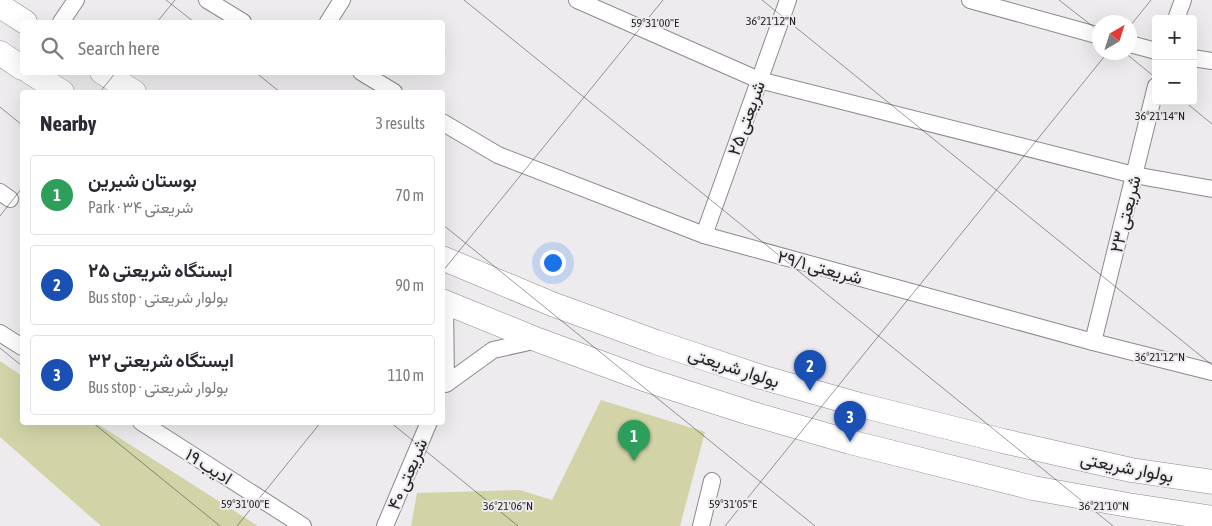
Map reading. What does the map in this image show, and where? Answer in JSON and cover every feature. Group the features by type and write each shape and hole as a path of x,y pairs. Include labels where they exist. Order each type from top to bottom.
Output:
{"main road":[{"path":"0,6 22,20"},
{"path":"0,53 20,67"},
{"path":"35,75 59,90"},
{"path":"107,75 131,90"},
{"name":"بولوار شریعتی","path":"445,259 561,308 769,379 1003,442 1131,470 1212,482"},
{"name":"بولوار شریعتی","path":"445,302 538,340 644,379 750,414 850,442 1033,488 1212,518"}],"street":[{"path":"62,20 76,0"},
{"path":"207,0 240,20"},
{"path":"329,20 342,0"},
{"path":"577,0 759,80 1134,175 1212,188"},
{"name":"شریعتی ۲۵","path":"704,235 788,0"},
{"path":"970,0 1092,34"},
{"path":"1177,15 1183,0"},
{"path":"1137,46 1152,50"},
{"path":"1197,59 1212,61"},
{"path":"366,75 391,90"},
{"name":"شریعتی ۲۳","path":"1094,342 1152,102"},
{"name":"شریعتی ۲۹/۱","path":"445,124 498,155 704,235 1094,342 1212,372"},
{"path":"0,333 20,346"},
{"path":"445,387 492,350 538,340"},
{"name":"ادیب ۱۹","path":"145,425 303,526"},
{"name":"شریعتی ۴۰","path":"384,526 428,425"},
{"path":"701,526 712,481"}],"green space":[{"path":"0,361 20,375 20,425 99,425 258,526 101,526 0,437"},
{"path":"601,400 705,432 680,526 411,526 417,493 520,490 552,500"}],"place":[{"name":"ایستگاه شریعتی ۲۵","path":"810,391"},
{"name":"ایستگاه شریعتی ۳۲","path":"850,442"},
{"name":"بوستان شیرین","path":"634,461"}]}
